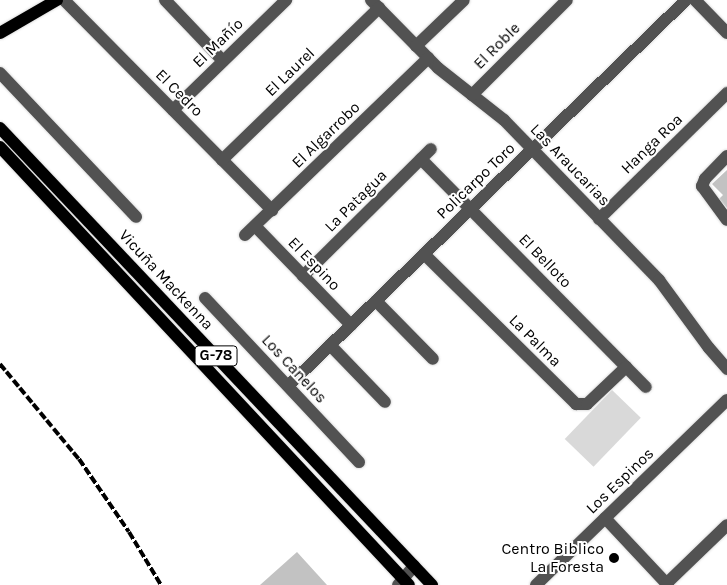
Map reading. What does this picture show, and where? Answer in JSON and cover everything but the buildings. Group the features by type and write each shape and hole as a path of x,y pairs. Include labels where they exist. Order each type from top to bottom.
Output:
{"main road":[{"path":"0,33 57,0"},
{"name":"Vicuña Mackenna","path":"0,128 432,585"},
{"name":"Vicuña Mackenna","path":"0,146 403,583"}],"street":[{"name":"El Cedro","path":"64,0 272,210"},
{"path":"165,0 223,61"},
{"path":"416,46 464,0"},
{"name":"El Roble","path":"472,95 567,0"},
{"name":"Policarpo Toro","path":"288,386 686,0"},
{"path":"695,0 724,23"},
{"name":"El Mañío","path":"173,110 223,61 277,3"},
{"name":"Las Araucarias","path":"375,4 428,58 504,120 599,218 658,280 708,348 727,369"},
{"name":"El Laurel","path":"222,160 375,4"},
{"name":"El Algarrobo","path":"245,235 428,58"},
{"path":"0,73 136,217"},
{"name":"Hanga Roa","path":"599,218 727,93"},
{"name":"La Patagua","path":"304,276 431,149"},
{"path":"727,156 704,179 702,186 727,220"},
{"name":"El Belloto","path":"421,159 646,387"},
{"name":"El Espino","path":"255,226 351,325"},
{"name":"La Palma","path":"424,254 576,404 587,404 626,367"},
{"name":"Los Canelos","path":"205,298 359,462"},
{"path":"376,301 433,359"},
{"path":"330,345 385,402"},
{"name":"Los Espinos","path":"536,585 727,400"},
{"path":"604,518 668,584 727,525"},
{"path":"403,583 414,566"}],"shaded area":[{"path":"612,390 641,418 594,467 565,439"}],"railway":[{"path":"0,364 79,459 129,532 161,585"}],"place":[{"name":"Centro Biblico La Foresta","path":"614,558"}]}
